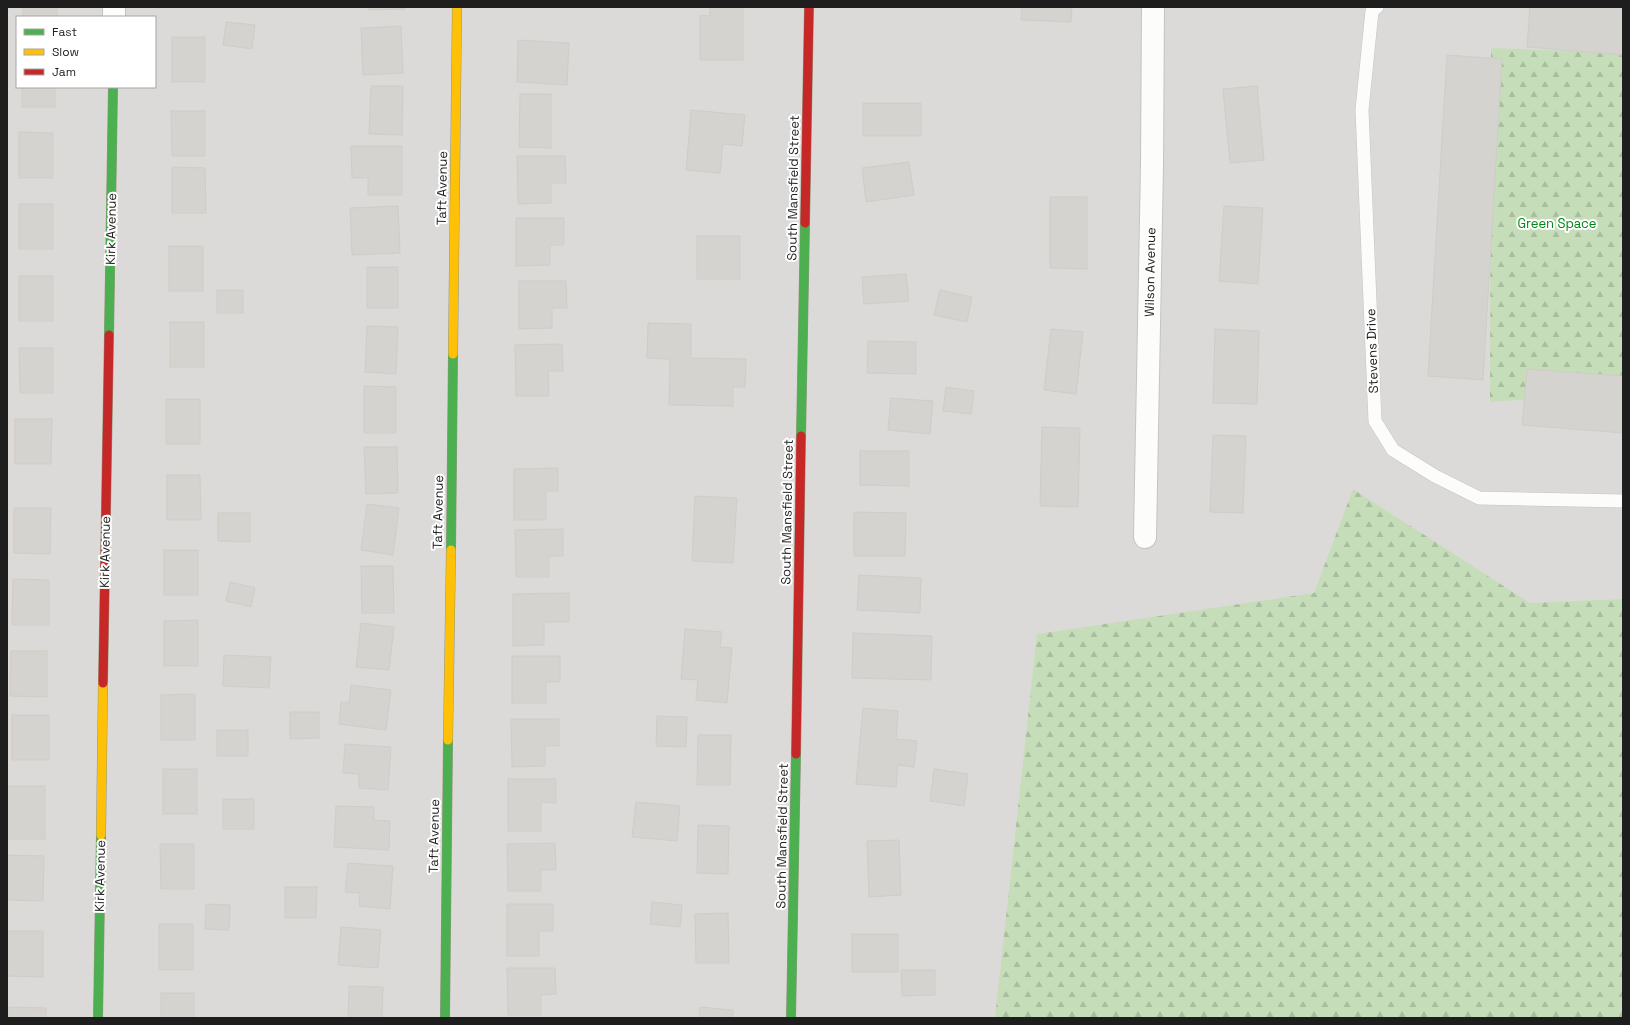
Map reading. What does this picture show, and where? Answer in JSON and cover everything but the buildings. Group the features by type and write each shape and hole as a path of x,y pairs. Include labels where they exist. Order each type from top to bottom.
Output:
{"street":[{"name":"Taft Avenue","path":"445,1018 457,7"},
{"name":"South Mansfield Street","path":"791,1018 809,7"},
{"name":"Wilson Avenue","path":"1145,537 1152,173 1152,7"},
{"name":"Kirk Avenue","path":"98,1018 113,88"}],"lane":[{"name":"Stevens Drive","path":"1377,7 1372,11 1362,110 1375,421 1393,450 1435,476 1478,498 1623,501"}],"shaded area":[{"path":"7,7 1623,7 1623,1018 7,1018"}],"green space":[{"name":"Green Space","path":"1491,48 1623,53 1623,393 1490,402"},
{"path":"1353,489 1530,603 1623,599 1623,1018 995,1018 1037,634 1314,593"}],"traffic: fast":[{"path":"109,335 113,88"},
{"path":"801,436 805,223"},
{"path":"451,550 453,354"},
{"path":"445,1018 448,740"},
{"path":"791,1018 796,754"},
{"path":"98,1018 101,835"}],"traffic: slow":[{"path":"453,354 457,7"},
{"path":"448,740 451,550"},
{"path":"101,835 103,683"}],"traffic: jam":[{"path":"805,223 809,7"},
{"path":"103,683 109,335"},
{"path":"796,754 801,436"}]}
